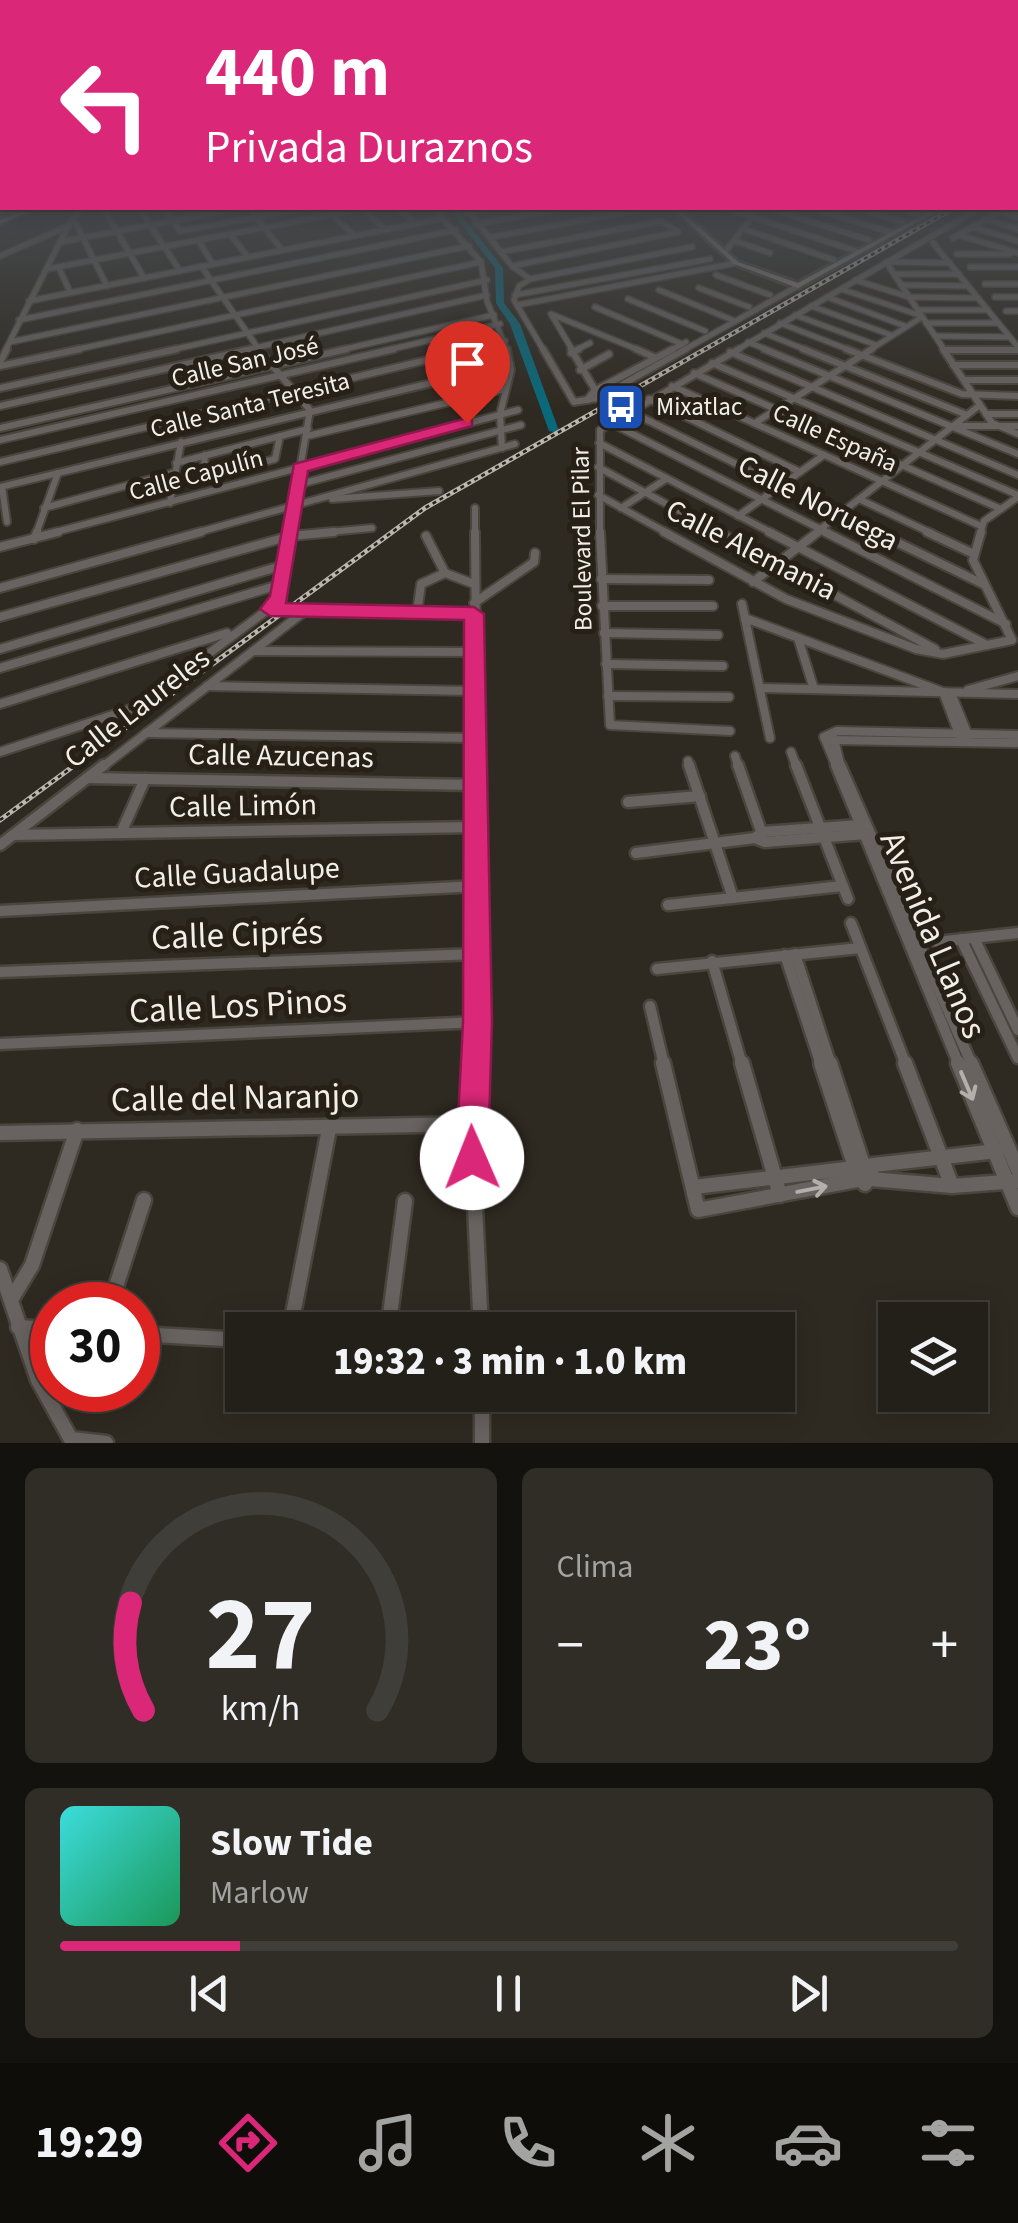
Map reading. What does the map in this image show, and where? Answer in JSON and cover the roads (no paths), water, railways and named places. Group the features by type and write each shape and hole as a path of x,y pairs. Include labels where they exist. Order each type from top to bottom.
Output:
{"street":[{"path":"0,364 45,273"},
{"path":"61,273 70,292"},
{"path":"101,273 107,286"},
{"path":"141,273 144,278"},
{"path":"29,301 168,273"},
{"path":"206,273 257,348 310,410 282,584 278,602 270,609"},
{"path":"19,320 243,273"},
{"path":"10,342 339,273"},
{"path":"0,364 429,273"},
{"path":"484,273 484,298 500,324 510,364 500,414 502,448"},
{"path":"522,273 530,279"},
{"path":"515,295 530,279 559,273"},
{"path":"606,273 620,285"},
{"path":"515,295 630,273"},
{"path":"517,305 679,273"},
{"path":"767,273 797,284"},
{"path":"772,273 797,284"},
{"path":"515,295 570,398 578,402 813,273"},
{"path":"597,394 816,273"},
{"name":"Boulevard El Pilar","path":"730,731 612,727 602,606 600,430 867,273"},
{"path":"990,273 996,284"},
{"path":"716,274 770,296"},
{"path":"894,274 959,274 1018,349"},
{"path":"894,274 986,414 998,426 1018,434"},
{"path":"0,388 487,280"},
{"path":"856,280 909,298 978,298"},
{"path":"984,284 1018,284"},
{"path":"901,286 968,286"},
{"path":"699,288 749,307"},
{"path":"841,288 922,316 998,323"},
{"path":"659,290 732,320"},
{"path":"429,293 443,306"},
{"path":"826,297 905,326"},
{"path":"995,297 1018,297"},
{"path":"0,406 484,298"},
{"path":"628,299 705,331"},
{"path":"395,301 408,314"},
{"path":"595,306 685,346"},
{"path":"811,306 891,335"},
{"path":"361,308 373,322"},
{"path":"755,423 922,316 988,310"},
{"path":"1006,311 1018,311"},
{"path":"597,394 551,317 556,313 656,358"},
{"path":"0,428 494,315"},
{"path":"796,315 876,344"},
{"path":"326,316 338,330"},
{"name":"Calle San José","path":"0,440 500,324"},
{"path":"780,324 974,396 1018,396"},
{"path":"285,325 297,339"},
{"path":"764,332 966,415"},
{"path":"935,336 1009,336"},
{"path":"0,462 505,341"},
{"path":"211,342 219,357"},
{"path":"748,342 1018,454"},
{"path":"571,354 590,343"},
{"path":"944,350 1018,349"},
{"path":"171,350 181,366"},
{"path":"730,352 1018,474"},
{"path":"580,370 608,354"},
{"path":"599,443 989,645 1012,640 974,554 981,526 1018,496 712,363"},
{"name":"Calle Santa Teresita","path":"1,487 510,364"},
{"path":"954,365 1018,365"},
{"path":"694,373 1001,510"},
{"path":"964,380 1018,380"},
{"name":"Calle España","path":"672,386 981,526"},
{"path":"176,462 506,389"},
{"path":"649,399 800,472"},
{"path":"753,582 980,405"},
{"name":"Calle Capulín","path":"0,548 518,410"},
{"path":"628,411 780,486"},
{"path":"986,414 1018,414"},
{"name":"Calle Noruega","path":"609,422 1006,624"},
{"path":"297,485 521,425"},
{"path":"952,426 1018,426"},
{"path":"205,455 202,478 275,460 280,436"},
{"path":"170,503 181,442"},
{"path":"0,588 516,444"},
{"path":"448,445 460,459"},
{"path":"738,516 824,455"},
{"path":"402,457 414,472"},
{"path":"598,468 943,654"},
{"path":"34,538 58,473"},
{"path":"44,508 173,474"},
{"path":"621,508 666,479"},
{"path":"1,487 6,522"},
{"path":"322,499 439,491"},
{"name":"Calle Alemania","path":"598,496 797,604 916,648 943,654 989,645"},
{"path":"860,499 974,554"},
{"path":"475,508 475,562 468,582 474,608 478,1022 470,1124 480,1312"},
{"path":"840,514 985,585"},
{"path":"0,617 290,536 372,528"},
{"path":"426,536 445,573 468,582"},
{"path":"270,609 416,612 474,608 534,562 535,554"},
{"path":"0,649 284,565"},
{"path":"416,612 421,584 445,573"},
{"path":"601,579 709,580"},
{"path":"0,668 282,584"},
{"path":"742,604 770,738"},
{"path":"602,606 713,606"},
{"name":"Calle Laureles","path":"0,752 137,707 234,630 270,609"},
{"name":"Calle Laureles","path":"0,845 305,611"},
{"path":"745,618 951,693 1018,676"},
{"path":"0,704 234,630"},
{"path":"604,633 718,634"},
{"path":"798,638 814,690"},
{"path":"252,651 474,652"},
{"path":"606,664 723,666"},
{"path":"206,686 473,691"},
{"path":"760,688 1018,694"},
{"path":"951,693 965,738"},
{"path":"608,696 729,697"},
{"path":"146,732 473,738"},
{"name":"Avenida Llanos","path":"1018,734 829,740 994,1152 1013,1181 1018,1208"},
{"name":"Avenida Llanos","path":"965,738 1018,743"},
{"path":"791,752 848,899"},
{"path":"735,756 760,838"},
{"path":"688,761 733,898"},
{"name":"Calle Azucenas","path":"87,778 474,785"},
{"path":"121,834 145,779"},
{"path":"628,802 700,796"},
{"name":"Calle Limón","path":"12,836 475,827"},
{"path":"636,853 864,829"},
{"name":"Avenida Llanos","path":"864,829 1018,1170"},
{"name":"Calle Guadalupe","path":"0,910 476,886"},
{"path":"668,906 842,886"},
{"path":"850,924 952,1186"},
{"path":"936,942 1018,933"},
{"path":"967,939 1018,1030"},
{"path":"657,969 860,948"},
{"name":"Calle Ciprés","path":"0,972 476,954"},
{"path":"790,954 861,1171"},
{"path":"712,961 780,1195"},
{"path":"650,1006 698,1210 780,1195 861,1171 952,1186 1013,1181"},
{"path":"1006,1007 1018,1058"},
{"name":"Calle Los Pinos","path":"0,1044 478,1022"},
{"name":"Calle del Naranjo","path":"0,1133 470,1124"},
{"path":"293,1312 329,1128"},
{"path":"11,1300 32,1265 78,1130"},
{"path":"694,1186 861,1171 1010,1150"},
{"path":"117,1282 144,1200"},
{"path":"390,1312 405,1202"},
{"path":"0,1269 38,1380 72,1441 106,1443"},
{"path":"18,1327 30,1328"},
{"path":"160,1335 225,1339"},
{"path":"482,1412 482,1443"}],"waterway":[{"path":"499,273 500,303 515,324 554,431"}],"railway":[{"path":"0,820 425,508 839,273"}],"place":[{"name":"Mixatlac","path":"621,407"}]}
